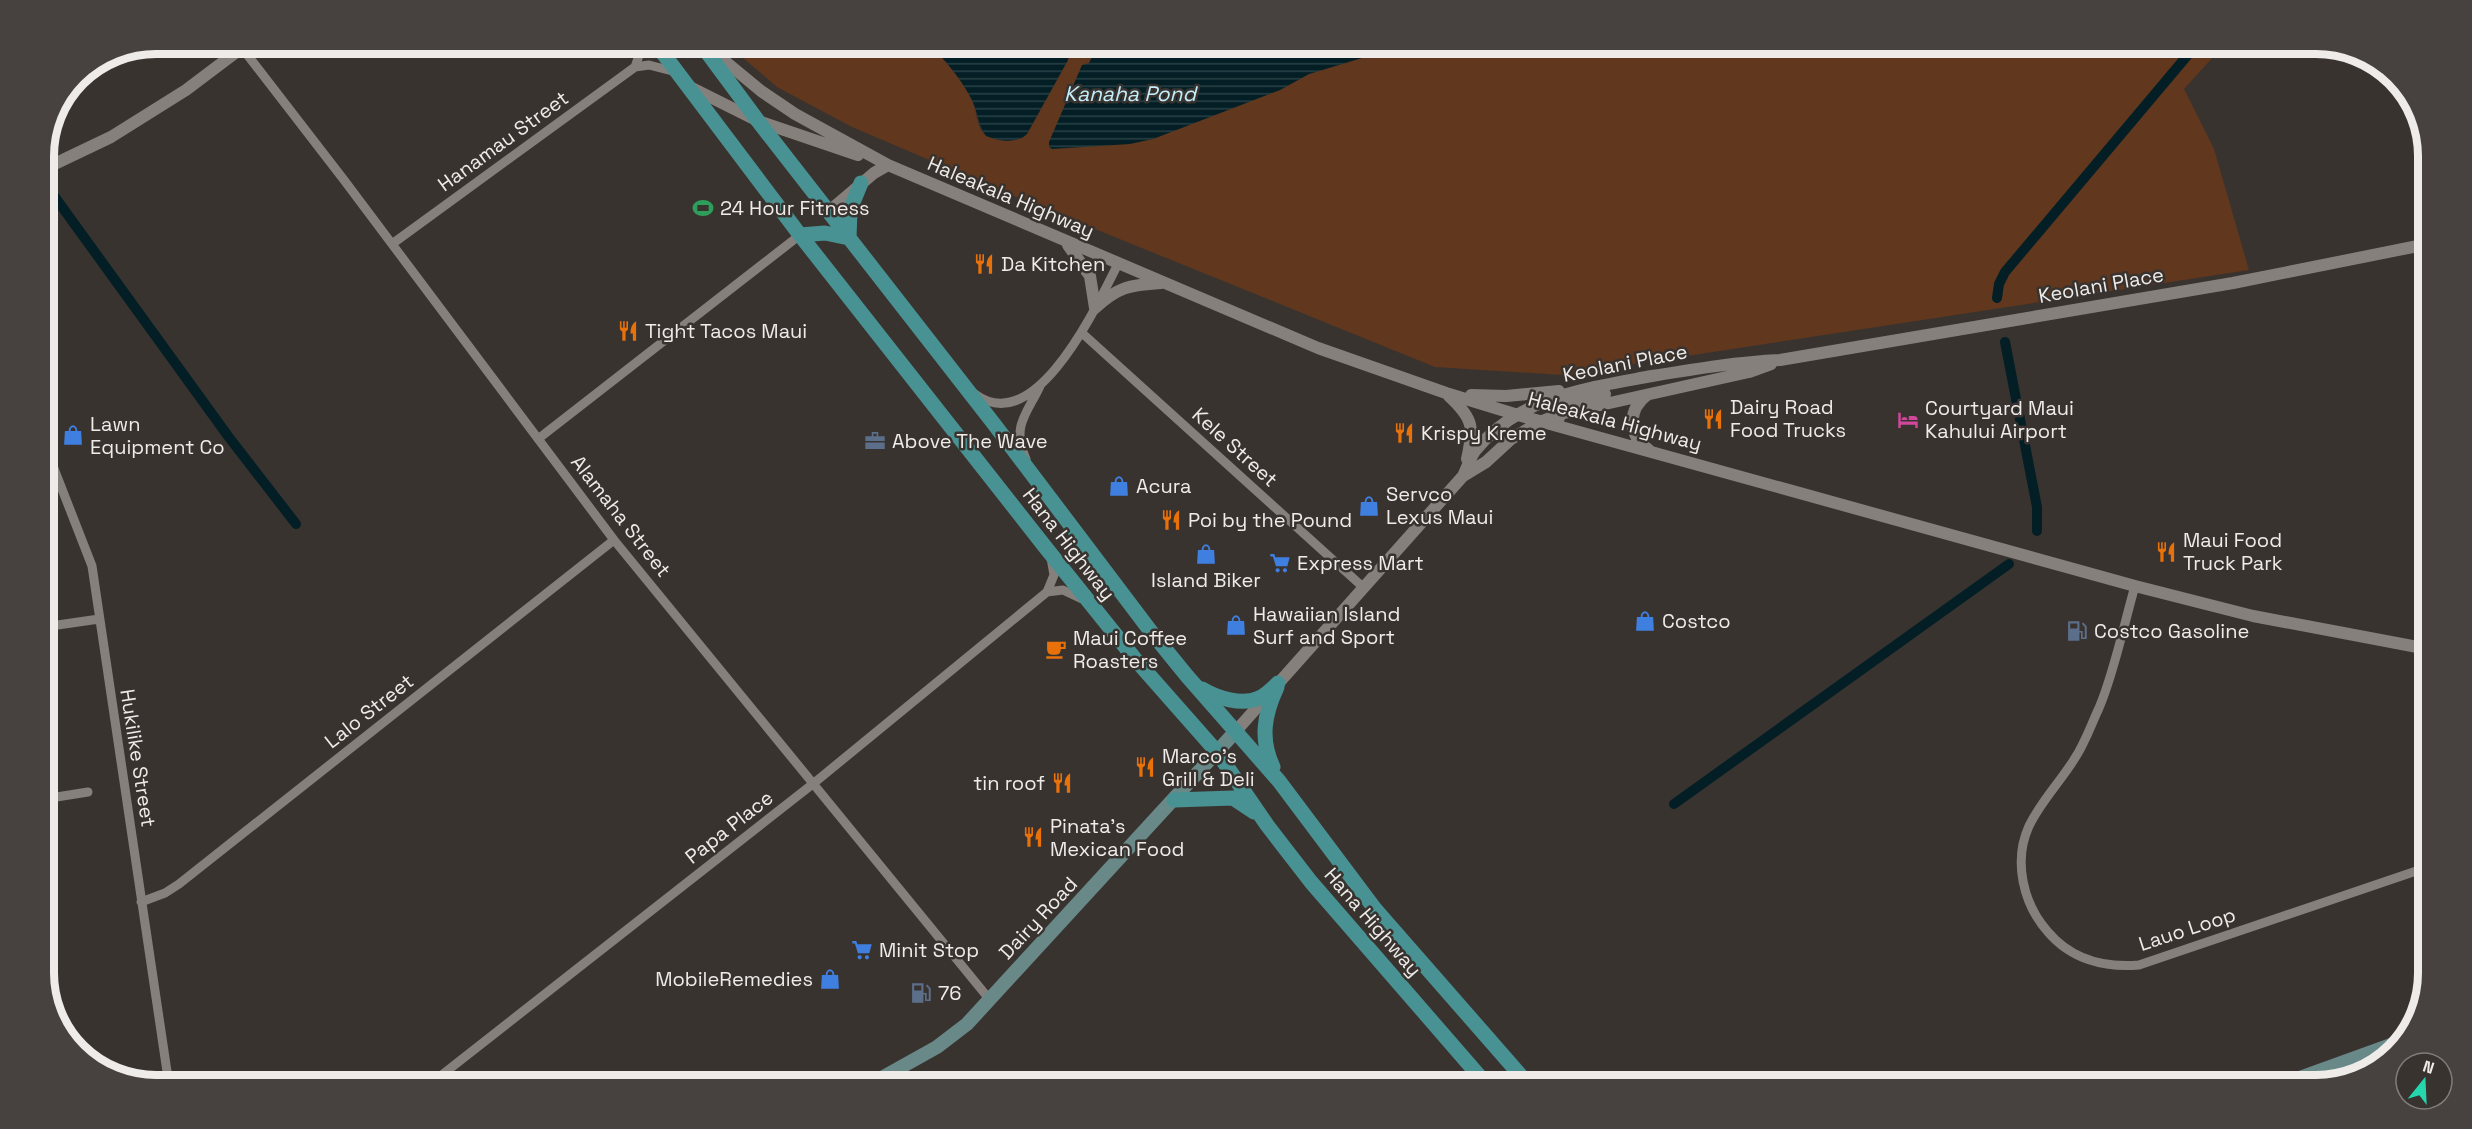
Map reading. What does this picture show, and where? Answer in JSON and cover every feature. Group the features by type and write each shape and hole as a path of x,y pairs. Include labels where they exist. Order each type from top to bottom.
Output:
{"main road":[{"name":"Hana Highway","path":"664,54 800,235 1089,603 1135,660 1217,753 1267,825 1311,882 1478,1075"},
{"name":"Hana Highway","path":"709,54 758,121 1187,676 1279,781 1375,909 1519,1075"},
{"path":"800,235 825,233 849,238 850,210 861,183"},
{"path":"800,235 828,212"},
{"path":"1187,676 1205,691 1234,700 1260,698 1278,683"},
{"path":"1278,683 1269,705 1263,731 1266,752 1279,781"},
{"name":"Dairy Road","path":"887,1075 950,1039 990,1000 1236,731"},
{"path":"1174,800 1233,798 1246,806 1267,825"},
{"path":"1454,1047 1472,1075"},
{"path":"2310,1075 2386,1047"}],"street":[{"path":"54,164 111,137 186,90 231,54"},
{"name":"Alamaha Street","path":"249,54 614,540 990,1000"},
{"path":"640,54 635,67 649,65 680,73"},
{"name":"Haleakala Highway","path":"715,54 795,114 888,165"},
{"name":"Hanamau Street","path":"392,244 635,67"},
{"name":"Haleakala Highway","path":"692,88 758,121 888,165 1318,348 1446,393 1542,421 1559,419 1653,452 2135,586 2253,616 2418,648"},
{"path":"828,212 861,183 888,165"},
{"path":"538,439 800,235"},
{"path":"1065,242 1090,276 1095,308"},
{"name":"Keolani Place","path":"1518,415 1529,408 1575,390 1748,361 1780,360 2233,283 2418,246"},
{"path":"1032,474 1024,455 1019,427 1041,384 1082,333 1118,264"},
{"path":"1095,308 1121,288 1135,284 1164,283"},
{"name":"Kele Street","path":"1082,333 1364,588"},
{"name":"Keolani Place","path":"1559,419 1653,392 1749,372 1780,360"},
{"path":"1559,419 1561,408 1569,402 1651,385 1678,372"},
{"path":"965,387 986,400 1001,403 1019,398 1041,384"},
{"path":"1446,393 1506,396 1575,390"},
{"path":"1653,392 1636,405 1632,421 1638,439 1653,452"},
{"path":"1446,393 1465,411 1472,428 1472,439 1463,476"},
{"path":"1236,731 1463,476 1474,453 1498,427 1518,415"},
{"path":"1463,476 1486,462 1511,439 1542,421"},
{"name":"Hukilike Street","path":"54,469 92,566 167,1075"},
{"name":"Lalo Street","path":"141,902 165,893 180,884 614,540"},
{"path":"1046,548 1054,570 1047,592 1067,591 1089,603"},
{"name":"Lauo Loop","path":"2135,586 2101,702 2077,756 2034,817 2024,838 2022,870 2026,893 2035,915 2050,935 2076,955 2114,965 2139,965 2418,870"},
{"name":"Papa Place","path":"443,1075 814,783 1047,592"},
{"path":"54,626 99,619"},
{"path":"54,797 88,792"}],"shaded area":[{"path":"739,54 938,54 965,87 973,103 981,130 991,138 1010,141 1027,134 1068,60 1069,54 1093,54 1089,63 1101,145 1153,139 1280,90 1309,74 1375,54 2216,54 2184,89 2214,149 2249,270 1563,375 1435,367 1021,199 852,127 777,87"}],"water":[{"name":"Kanaha Pond","path":"938,54 1069,54 1068,60 1027,134 1007,141 986,136 972,100 947,63"},
{"name":"Kanaha Pond","path":"1375,54 1309,74 1280,90 1153,139 1130,144 1052,149 1049,147 1049,142 1082,65 1089,63 1093,55"}],"waterway":[{"path":"1997,298 1999,284 2005,272 2189,54"},
{"path":"54,196 228,436 296,524"},
{"path":"2005,342 2037,507 2037,531"},
{"path":"1674,804 2009,564"}],"place":[{"name":"24 Hour Fitness","path":"703,208"},
{"name":"Da Kitchen","path":"984,264"},
{"name":"Tight Tacos Maui","path":"628,331"},
{"name":"Dairy Road Food Trucks","path":"1713,419"},
{"name":"Courtyard Maui Kahului Airport","path":"1908,420"},
{"name":"Krispy Kreme","path":"1404,433"},
{"name":"Lawn Equipment Co","path":"73,435"},
{"name":"Above The Wave","path":"875,441"},
{"name":"Acura","path":"1119,486"},
{"name":"Servco Lexus Maui","path":"1369,506"},
{"name":"Poi by the Pound","path":"1171,520"},
{"name":"Maui Food Truck Park","path":"2166,552"},
{"name":"Island Biker","path":"1206,554"},
{"name":"Express Mart","path":"1280,563"},
{"name":"Costco","path":"1645,621"},
{"name":"Hawaiian Island Surf and Sport","path":"1236,625"},
{"name":"Costco Gasoline","path":"2077,631"},
{"name":"Maui Coffee Roasters","path":"1056,649"},
{"name":"Marco's Grill & Deli","path":"1145,767"},
{"name":"tin roof","path":"1062,783"},
{"name":"Pinata’s Mexican Food","path":"1033,837"},
{"name":"Minit Stop","path":"862,950"},
{"name":"MobileRemedies","path":"830,979"},
{"name":"76","path":"921,993"}]}
